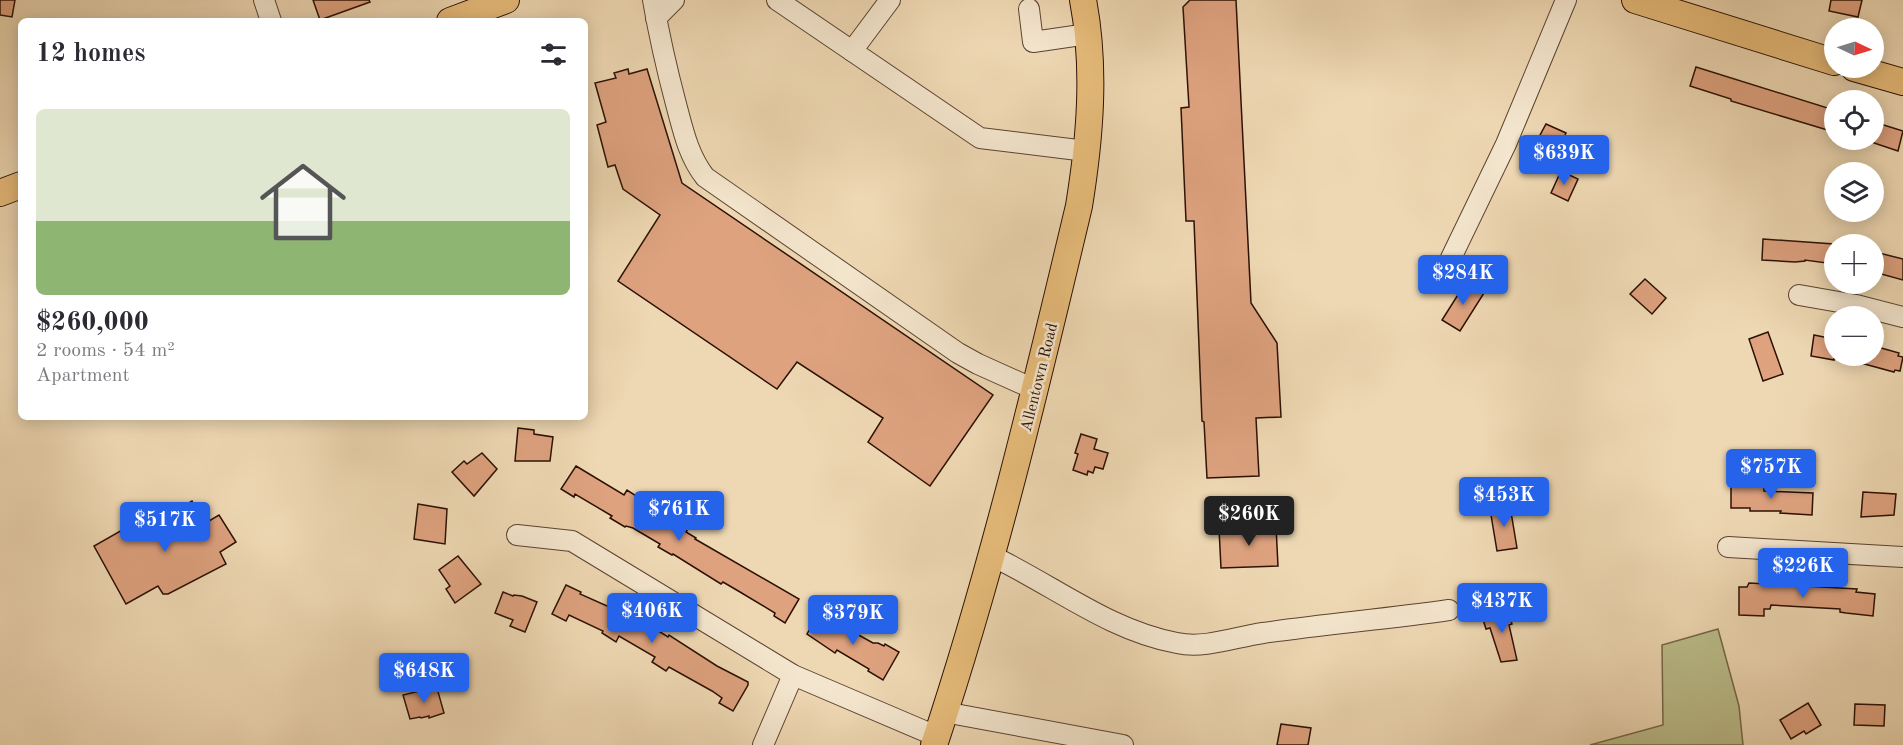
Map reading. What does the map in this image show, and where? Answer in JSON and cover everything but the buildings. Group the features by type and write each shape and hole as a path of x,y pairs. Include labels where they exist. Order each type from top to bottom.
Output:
{"main road":[{"path":"458,18 506,0"},
{"name":"Allentown Road","path":"938,731 992,556 1036,390 1079,206 1086,151 1091,72 1083,0"},
{"path":"1635,0 1824,59"},
{"path":"1884,77 1903,82"},
{"path":"0,193 18,186"}],"street":[{"path":"264,0 270,18"},
{"path":"674,0 655,9 666,68 687,144 694,164 705,177 958,353 1036,390"},
{"path":"777,0 980,138 1086,151"},
{"path":"852,51 890,0"},
{"path":"1450,260 1506,144 1566,0"},
{"path":"1029,9 1033,42 1088,33"},
{"path":"1799,295 1856,304 1903,317"},
{"path":"517,535 572,541 793,675 938,731 1123,745"},
{"path":"1728,547 1903,557"},
{"path":"992,556 1111,620 1139,632 1179,644 1202,644 1264,633 1449,610"},
{"path":"763,745 793,675"}],"green space":[{"path":"1718,629 1739,706 1743,745 1590,745 1663,725 1662,645"}]}
